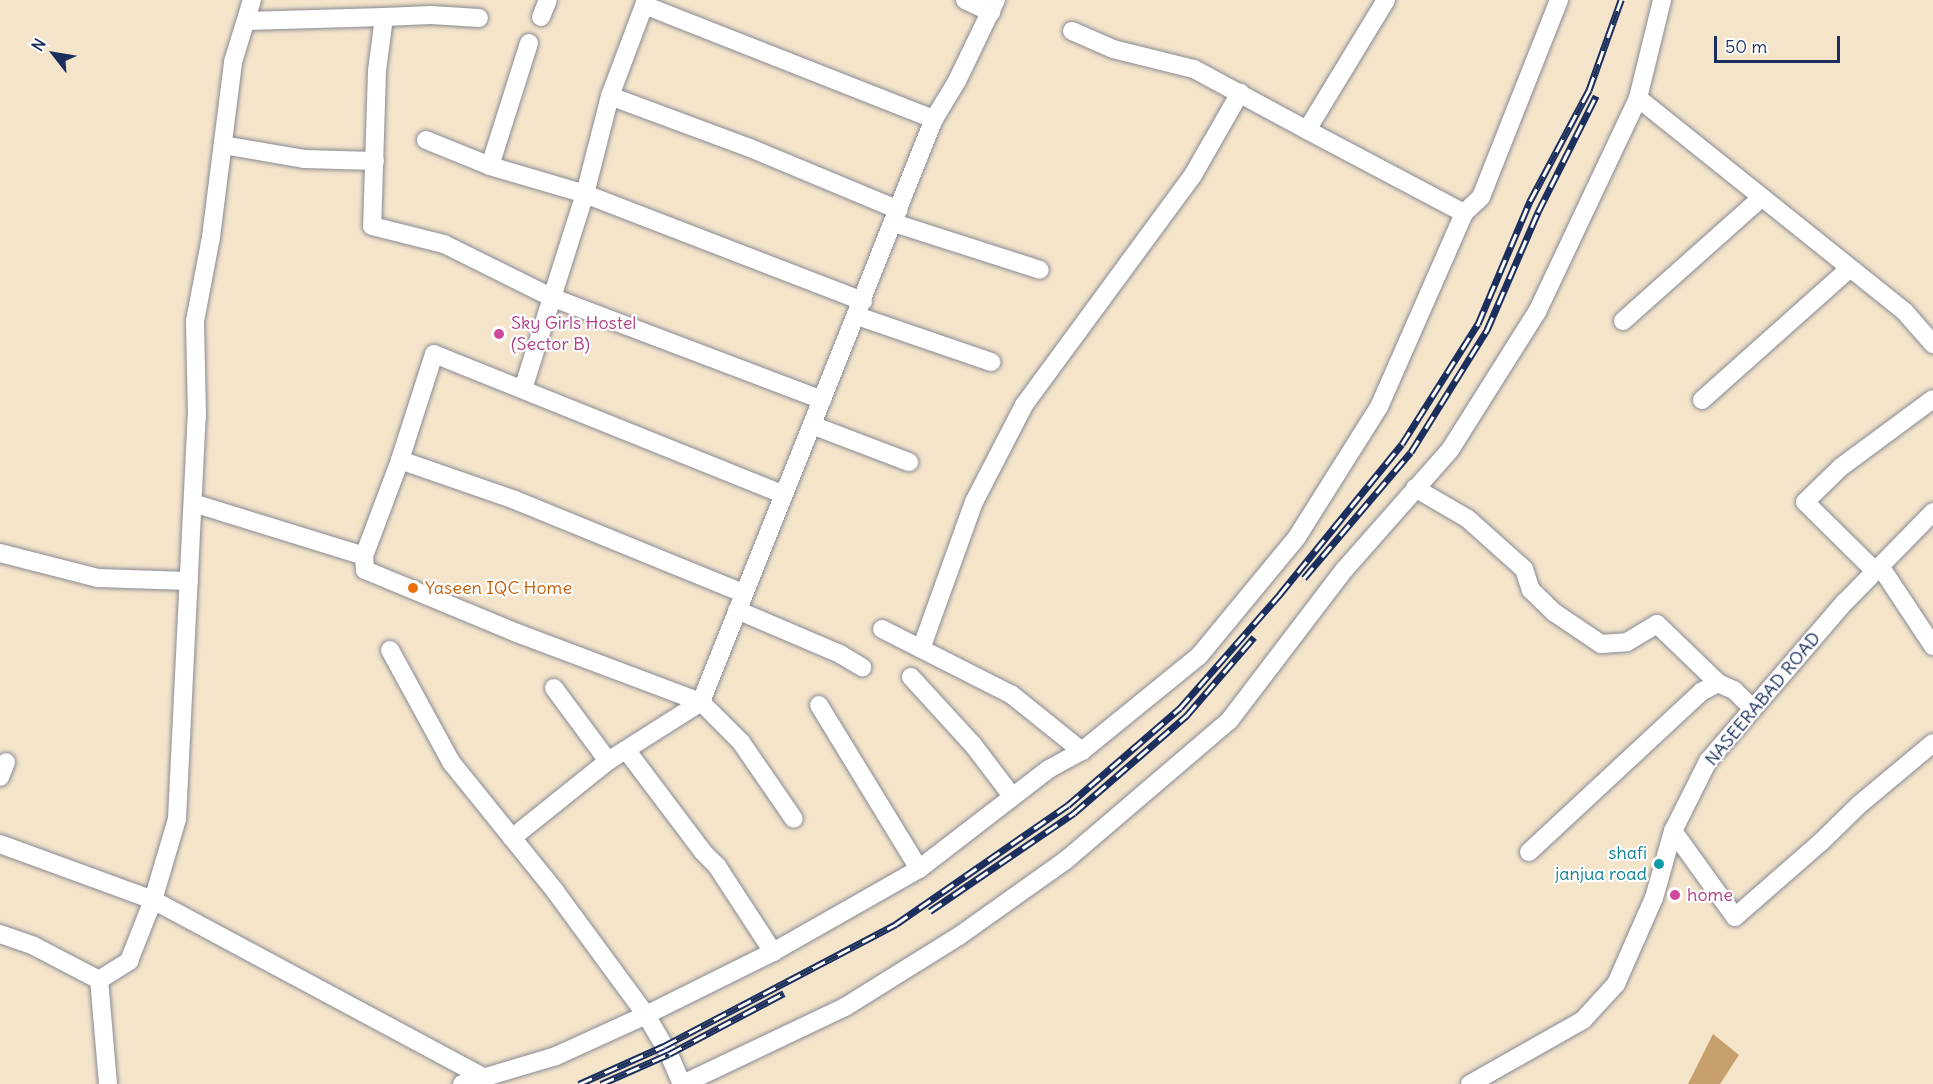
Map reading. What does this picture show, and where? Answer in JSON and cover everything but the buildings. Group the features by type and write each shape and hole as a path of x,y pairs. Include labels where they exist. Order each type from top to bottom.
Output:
{"street":[{"path":"99,980 129,961 153,900 177,819 197,417 195,321 211,237 233,62 252,0"},
{"path":"512,838 550,810 608,761 701,702 934,119 957,81 994,6 965,0"},
{"path":"1307,130 1386,0"},
{"path":"462,1084 556,1056 646,1015 773,952 919,869 1049,769 1082,751 1199,656 1297,537 1379,407 1464,213 1481,197 1559,0"},
{"path":"390,650 451,762 555,891 646,1015 669,1054 682,1084 845,1007 959,936 1066,860 1229,722 1345,569 1450,450 1538,310 1638,98 1662,0"},
{"path":"523,389 550,297 585,194 610,96 645,3 934,119"},
{"path":"246,21 431,15 479,18"},
{"path":"384,17 377,71 372,226 444,244 550,297 822,400"},
{"path":"1072,32 1113,49 1194,69 1464,213"},
{"path":"490,166 530,43"},
{"path":"921,649 974,501 1024,405 1193,176 1239,93"},
{"path":"610,96 750,148 897,216 1040,270"},
{"path":"1638,98 1905,312 1933,345"},
{"path":"426,140 490,166 585,194 991,362"},
{"path":"223,145 304,159 375,161"},
{"path":"1623,321 1762,197"},
{"path":"1702,400 1850,268"},
{"path":"783,494 434,354 400,460 364,556 365,570 517,633 701,702 741,742 794,819"},
{"path":"1933,399 1841,467 1805,501 1878,568 1933,646"},
{"path":"812,425 909,462"},
{"path":"400,460 515,500 743,593"},
{"path":"1415,488 1468,519 1524,569 1531,590 1554,613 1601,644 1627,642 1657,624 1718,683 1734,690 1752,708"},
{"path":"193,503 364,556"},
{"name":"NASEERABAD ROAD","path":"1470,1084 1583,1020 1616,984 1654,898 1673,831 1708,761 1752,708 1878,568 1933,512"},
{"path":"0,553 98,578 189,581"},
{"path":"737,610 840,654 862,667"},
{"path":"882,629 1012,695 1082,751"},
{"path":"911,677 974,746 1012,796"},
{"path":"1529,852 1701,692 1718,683"},
{"path":"554,688 608,761"},
{"path":"819,705 919,869"},
{"path":"1673,831 1735,917 1821,842 1860,804 1933,743"},
{"path":"627,751 703,852 717,866 773,952"},
{"path":"0,844 153,900 485,1078"},
{"path":"0,934 34,946 99,980"},
{"path":"99,980 108,1084"}],"railway":[{"path":"579,1084 664,1046 896,924 1068,805 1180,708 1280,594 1402,444 1478,324 1530,201 1589,90 1621,0"},
{"path":"1304,578 1411,452 1487,330 1538,212 1596,96"},
{"path":"930,911 1074,813 1187,715 1254,637"},
{"path":"601,1084 669,1054 784,993"}],"place":[{"name":"Sky Girls Hostel (Sector B)","path":"499,334"},
{"name":"Yaseen IQC Home","path":"413,588"},
{"name":"shafi janjua road","path":"1659,864"},
{"name":"home","path":"1675,895"}]}
